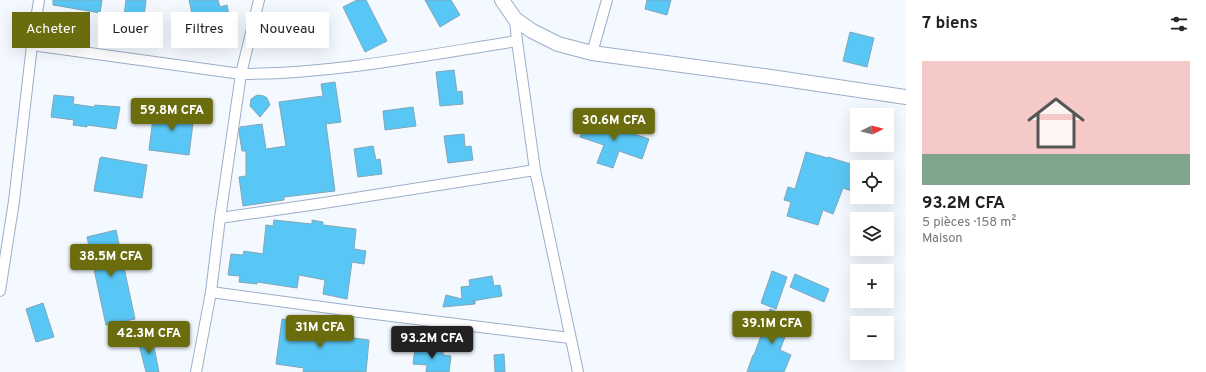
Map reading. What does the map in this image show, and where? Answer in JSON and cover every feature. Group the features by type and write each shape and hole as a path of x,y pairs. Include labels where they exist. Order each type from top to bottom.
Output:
{"street":[{"path":"37,12 39,0"},
{"path":"196,372 211,292 241,74 259,0"},
{"path":"502,0 515,19 532,31 558,44 592,53 906,96"},
{"path":"592,53 607,0"},
{"path":"515,19 535,170 578,372"},
{"path":"54,48 241,74 276,74 351,66 517,41"},
{"path":"0,291 14,201 32,48"},
{"path":"220,218 535,170"},
{"path":"211,292 570,338"}],"building":[{"path":"53,0 102,0 100,12 98,13 53,5"},
{"path":"126,0 146,0 145,12 124,12"},
{"path":"189,0 218,0 220,7 227,5 228,12 192,12"},
{"path":"357,0 366,0 387,41 365,52 343,7"},
{"path":"425,0 451,0 460,15 440,27"},
{"path":"647,0 671,0 667,15 645,9"},
{"path":"850,32 874,38 867,67 843,61"},
{"path":"454,70 457,92 462,91 463,104 440,106 436,72"},
{"path":"335,82 341,122 326,124 335,191 284,197 284,200 243,206 239,177 246,176 246,151 242,151 239,132 240,127 262,124 266,149 286,146 279,102 323,96 321,84"},
{"path":"54,95 74,97 73,104 94,107 95,105 120,107 116,129 87,125 87,127 73,125 74,120 51,117"},
{"path":"257,95 267,98 270,105 260,117 250,106 251,99"},
{"path":"413,107 416,126 385,130 383,111"},
{"path":"154,110 194,115 189,155 149,150"},
{"path":"587,118 649,139 642,159 619,151 613,168 597,163 604,145 580,137"},
{"path":"464,134 465,147 471,146 473,160 448,163 444,136"},
{"path":"373,146 376,160 380,159 382,174 358,177 354,149"},
{"path":"806,152 850,164 850,190 843,188 833,214 823,210 818,225 787,216 791,202 784,200 788,187 795,189"},
{"path":"101,157 147,165 142,198 94,191"},
{"path":"274,220 312,224 312,220 323,222 323,225 356,229 354,249 366,251 364,264 352,262 347,299 323,294 325,280 299,275 297,288 257,282 257,284 239,282 240,276 228,275 231,254 243,255 244,251 263,254 266,225 273,226"},
{"path":"116,230 135,319 106,325 87,237"},
{"path":"772,271 787,277 776,309 761,303"},
{"path":"795,274 829,289 824,302 790,287"},
{"path":"492,276 494,286 500,285 502,296 472,301 475,301 475,304 443,307 446,295 462,299 461,287 470,286 469,280"},
{"path":"43,303 54,337 36,342 26,309"},
{"path":"770,309 792,318 780,350 791,355 784,372 747,372 754,355"},
{"path":"282,319 325,325 324,334 369,340 366,372 303,372 304,368 276,364"},
{"path":"152,337 159,372 146,372 138,341"},
{"path":"415,348 443,352 443,355 451,356 449,372 426,372 427,365 413,364"},
{"path":"504,354 505,372 495,372 494,355"}]}
